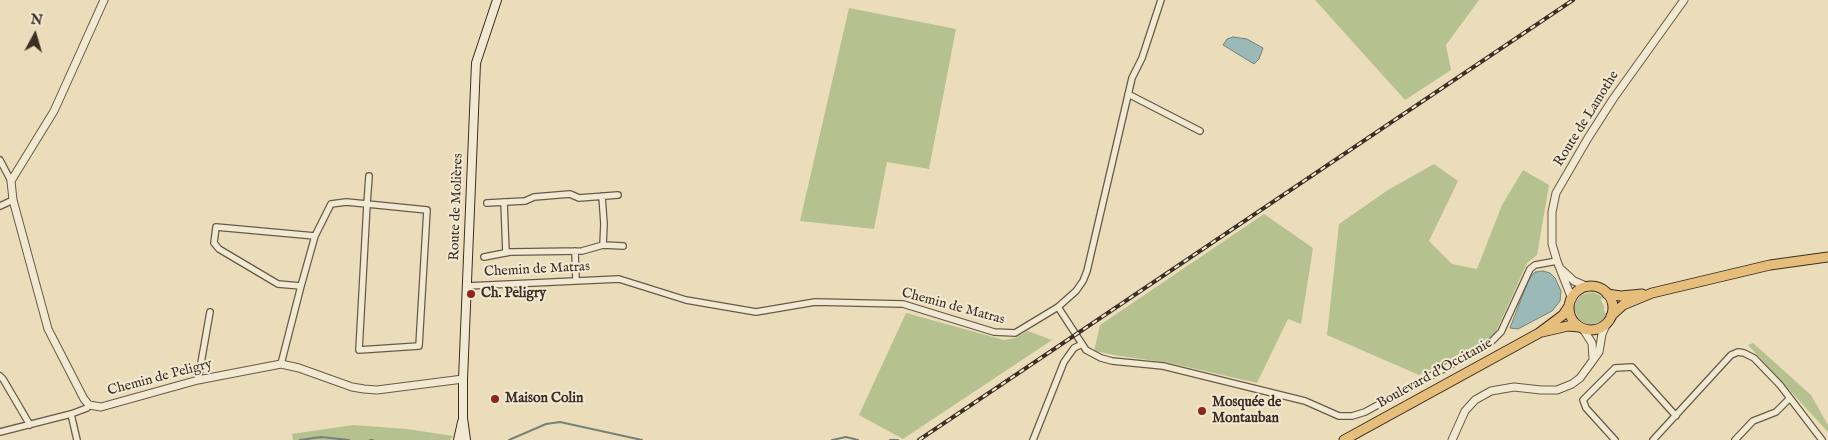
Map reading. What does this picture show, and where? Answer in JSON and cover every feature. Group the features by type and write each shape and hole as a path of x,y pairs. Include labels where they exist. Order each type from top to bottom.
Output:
{"main road":[{"name":"Route de Molières","path":"466,440 463,418 463,379 476,63 497,0"},
{"path":"1652,293 1623,305 1596,329 1581,328 1570,315 1570,302 1578,291 1588,287 1598,288 1607,294 1621,296 1652,293 1770,265 1828,257"},
{"path":"1607,294 1613,307 1609,319"},
{"name":"Boulevard d'Occitanie","path":"1344,440 1539,333 1563,315 1570,302"},
{"name":"Boulevard d'Occitanie","path":"1539,333 1564,326 1581,328"},
{"name":"Route de Molières","path":"458,440 463,418"}],"street":[{"path":"11,180 54,111 104,0"},
{"name":"Route de Lamothe","path":"1570,302 1552,244 1552,212 1556,193 1613,99 1684,0"},
{"name":"Chemin de Matras","path":"466,286 619,278 686,300 756,312 815,302 903,304 994,332 1010,334 1022,330 1058,307 1076,291 1083,281 1087,271 1132,78 1142,58 1159,1"},
{"path":"1128,94 1200,131"},
{"path":"0,160 11,180 13,200 48,329 84,399 89,405 87,408 71,414 0,432"},
{"path":"281,364 315,236 331,204 346,202 367,204 427,210 419,346 359,350 367,204 369,176"},
{"path":"487,203 525,201 534,197 570,194 579,198 618,195"},
{"path":"602,196 603,246"},
{"path":"0,206 13,200"},
{"path":"504,202 506,253"},
{"path":"301,286 278,284 219,248 214,243 216,227 315,236"},
{"path":"484,257 506,253 575,251 603,246 623,246"},
{"path":"575,251 576,280"},
{"path":"1058,307 1082,344 1092,354 1100,358 1164,366 1305,401 1339,416 1352,416 1365,412 1496,338 1505,324 1530,269 1535,265 1558,263 1570,278 1588,287"},
{"path":"198,380 210,312"},
{"path":"1452,440 1465,410 1475,400 1491,391 1514,388 1557,390 1580,378 1598,352 1602,334 1609,319"},
{"path":"1581,328 1592,343 1593,359"},
{"path":"1033,440 1064,362 1074,348 1082,344"},
{"path":"1653,440 1731,355 1738,352 1754,358 1780,385 1822,440"},
{"name":"Chemin de Peligry","path":"89,405 101,407 198,380 281,364 299,368 352,387 364,389 377,390 463,379"},
{"path":"1615,440 1586,408 1583,400 1615,368 1632,367 1676,416"},
{"path":"0,376 30,425"},
{"path":"1735,440 1753,420 1776,412 1790,398"},
{"path":"71,414 77,440"}],"green space":[{"path":"1315,0 1479,0 1446,45 1451,70 1405,100"},
{"path":"849,8 956,29 929,169 887,162 874,229 800,221"},
{"path":"1434,164 1458,181 1429,241 1452,264 1477,269 1502,205 1523,170 1549,185 1537,255 1527,263 1494,336 1419,375 1327,335 1339,224 1388,190"},
{"path":"1264,214 1313,248 1301,324 1288,319 1257,383 1170,363 1094,351 1100,325"},
{"path":"1592,292 1602,296 1601,300 1604,311 1607,314 1600,323 1592,325 1585,324 1579,319 1574,309 1576,301 1581,295"},
{"path":"906,313 1004,340 1015,338 1028,331 1052,340 903,439 859,415"},
{"path":"1753,343 1811,395 1828,425 1828,432 1748,345"},
{"path":"353,425 407,429 453,436 450,440 293,440 292,434"}],"water":[{"path":"1233,37 1247,39 1263,48 1259,59 1254,64 1223,45 1227,39"},
{"path":"1543,271 1550,273 1555,278 1561,291 1560,301 1552,311 1518,329 1510,328 1529,279 1535,272"}],"waterway":[{"path":"509,440 546,424 560,422 642,440"},
{"path":"300,440 321,437 349,440"},
{"path":"832,440 846,437 858,440"},
{"path":"890,440 898,440"}],"railway":[{"path":"919,440 1573,0"}],"place":[{"name":"Ch. Peligry","path":"471,294"},
{"name":"Maison Colin","path":"495,399"},
{"name":"Mosquée de Montauban","path":"1202,411"}]}
